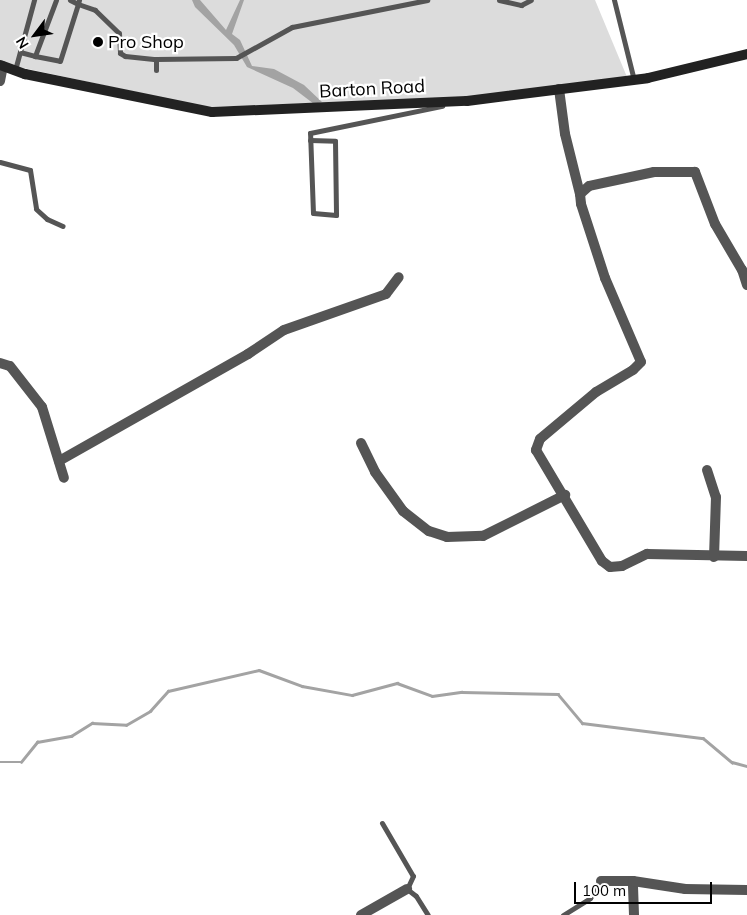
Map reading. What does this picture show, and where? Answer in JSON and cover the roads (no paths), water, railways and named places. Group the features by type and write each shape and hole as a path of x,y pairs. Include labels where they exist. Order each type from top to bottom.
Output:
{"street":[{"name":"Barton Road","path":"2,66 212,112 467,101 634,80 747,54"},
{"path":"0,81 2,66"},
{"path":"559,89 565,134 580,194 580,204 605,278 641,362 633,370 596,392 540,439 536,450 540,460 565,495 602,561 610,567 622,566 648,554 714,557 747,556"},
{"path":"580,194 598,182 654,172 695,172 715,224 742,270 747,285"},
{"path":"59,461 248,354 284,330 386,294 399,277"},
{"path":"0,363 10,366 42,407 64,478"},
{"path":"361,443 375,472 403,511 429,531 447,537 483,536 565,495"},
{"path":"707,470 716,497 714,557"},
{"path":"601,881 633,881 664,887 747,890"},
{"path":"633,881 634,915"},
{"path":"360,915 407,889"}],"lane":[{"path":"15,70 34,0"},
{"path":"35,56 56,0"},
{"path":"70,0 95,10 113,25 122,36 120,53 126,56 156,59 239,57 292,27 426,0"},
{"path":"499,0 521,5 531,0"},
{"path":"614,0 634,80"},
{"path":"20,52 60,61 78,2"},
{"path":"156,59 156,70"},
{"path":"310,140 335,141 336,215 313,213 310,140 310,133 467,101"},
{"path":"0,162 30,170 36,209 47,219 63,226"},
{"path":"382,823 413,876 407,889 416,896 428,915"},
{"path":"563,915 590,898 601,881"}],"waterway":[{"path":"0,762 21,762 37,742 71,736 92,723 126,725 150,711 168,691 259,670 302,686 352,695 397,683 432,696 462,692 558,694 582,723 703,738 732,762 747,766"}],"place":[{"name":"Pro Shop","path":"98,42"}]}
